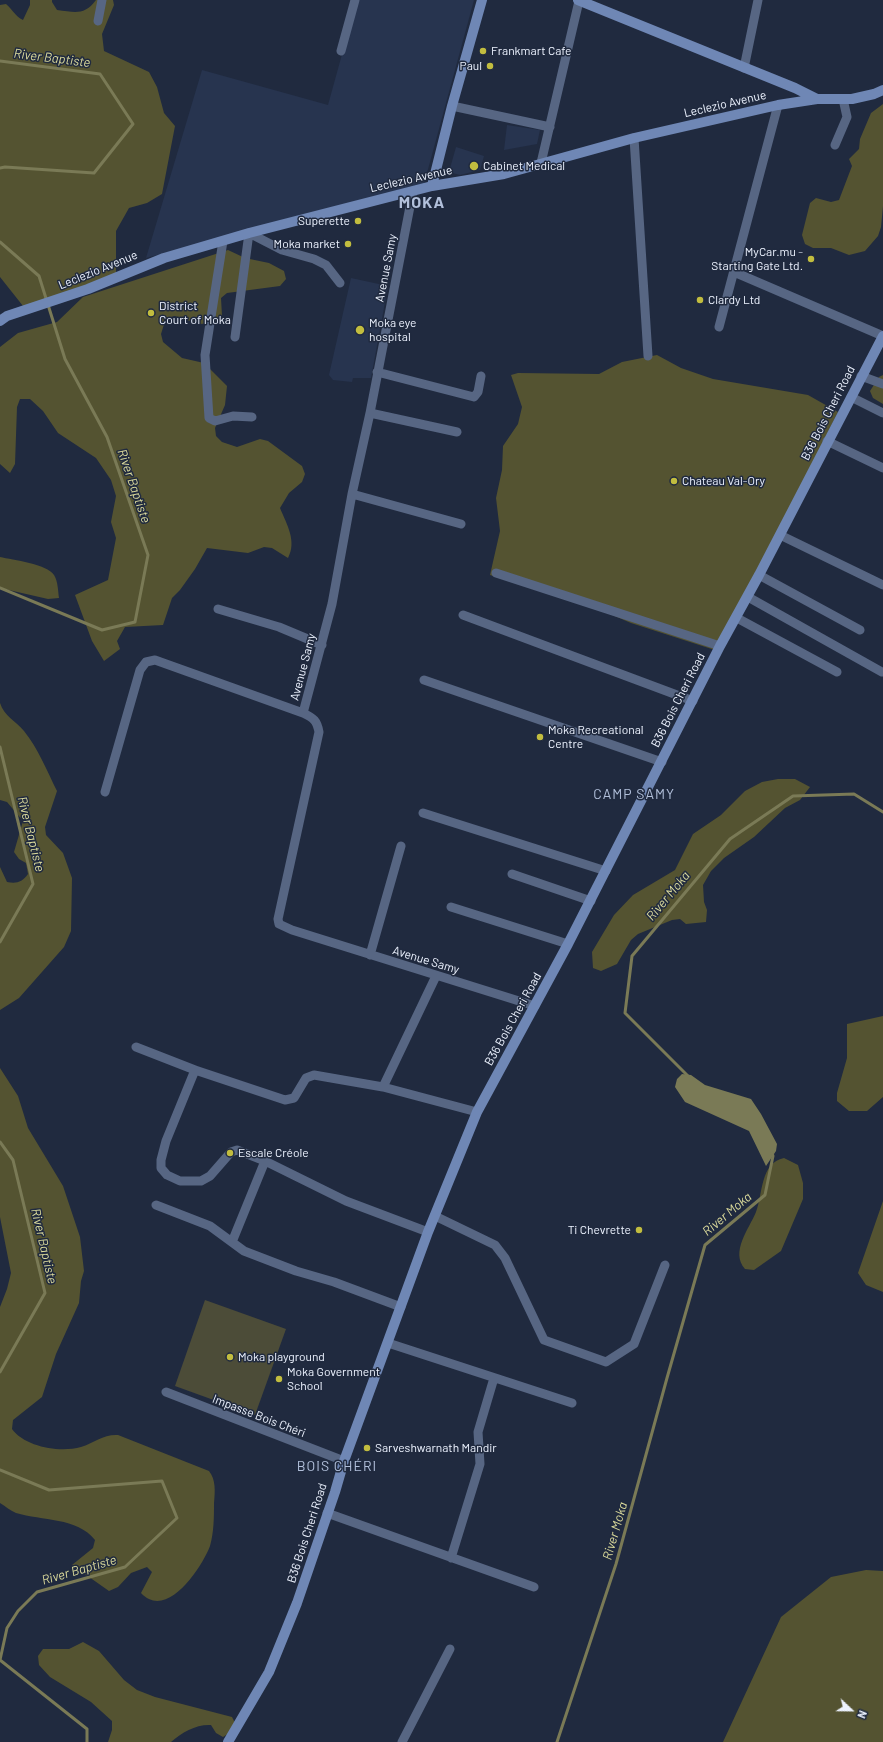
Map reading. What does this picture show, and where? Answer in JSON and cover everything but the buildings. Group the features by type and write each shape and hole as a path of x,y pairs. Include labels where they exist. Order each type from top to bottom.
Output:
{"main road":[{"path":"432,186 452,106 482,0"},
{"path":"578,0 795,88 817,99"},
{"name":"Leclezio Avenue","path":"0,321 7,316 88,289 164,258 249,233 413,190 504,174 634,138 778,105 817,99 843,99 874,94 883,90"},
{"name":"B36 Bois Cheri Road","path":"228,1742 269,1672 297,1603 344,1461 428,1232 477,1112 591,901 720,646 737,618 827,441 883,336"}],"street":[{"path":"98,21 102,0"},
{"path":"341,51 355,0"},
{"path":"541,163 578,0"},
{"path":"744,68 758,0"},
{"path":"835,145 847,117 843,99"},
{"path":"719,327 778,105"},
{"path":"452,106 550,127"},
{"path":"634,138 648,356"},
{"name":"Avenue Samy","path":"413,190 370,413 352,494 332,604 304,713 312,717 317,722 319,732 278,919 279,924 370,955 535,1006"},
{"path":"235,337 249,233 282,250 314,259 326,265 340,283"},
{"path":"223,241 205,355 209,418 215,422 233,416 252,417"},
{"path":"734,272 883,336"},
{"path":"378,372 474,397 478,392 481,376"},
{"path":"861,376 883,384"},
{"path":"851,397 883,414"},
{"path":"370,413 457,432"},
{"path":"827,441 883,468"},
{"path":"352,494 461,524"},
{"path":"780,535 883,585"},
{"path":"496,573 720,646"},
{"path":"759,575 860,630"},
{"path":"748,597 882,672"},
{"path":"218,609 279,627 322,645"},
{"path":"463,615 693,701"},
{"path":"737,618 837,672"},
{"path":"105,792 140,670 146,662 156,660 304,713"},
{"path":"424,680 662,762"},
{"path":"423,813 606,871"},
{"path":"370,955 401,846"},
{"path":"512,874 591,901"},
{"path":"451,906 568,944"},
{"path":"383,1087 436,976"},
{"path":"136,1047 195,1070 285,1100 294,1098 306,1078 314,1075 383,1087 477,1112"},
{"path":"195,1070 166,1141 161,1160 161,1168 167,1175 180,1181 201,1180 210,1176 234,1150 266,1161 346,1201 428,1232"},
{"path":"232,1242 266,1161"},
{"path":"156,1205 210,1226 244,1251 296,1272 334,1282 401,1307"},
{"path":"435,1216 495,1245 505,1258 544,1340 606,1362 634,1344 666,1265"},
{"path":"388,1343 572,1403"},
{"path":"451,1558 480,1464 478,1432 494,1378"},
{"name":"Impasse Bois Chéri","path":"166,1392 344,1461"},
{"path":"327,1513 534,1587"},
{"path":"402,1742 450,1649"}],"shaded area":[{"path":"30,0 52,0 57,10 79,12 87,9 96,0 113,0 114,5 102,34 104,51 149,72 157,87 164,113 175,126 162,194 147,203 129,208 116,231 116,278 23,306 0,277 0,5 6,4 18,17 23,20 30,5"},
{"path":"357,0 474,0 424,184 146,258 202,70 328,105"},
{"path":"883,104 883,206 881,227 878,236 865,251 849,255 831,248 813,248 805,244 802,235 810,203 816,198 831,202 839,200 852,166 849,159 859,149 860,139 871,113"},
{"path":"507,125 540,130 537,144 504,150"},
{"path":"456,147 484,156 480,170 460,175 449,172"},
{"path":"228,250 245,258 269,263 284,271 286,279 280,286 227,293 221,298 222,316 216,323 199,324 175,316 166,318 161,334 163,342 182,358 204,363 227,386 225,405 215,428 216,436 222,442 237,447 260,439 268,441 302,466 305,474 302,482 289,493 280,508 290,533 292,545 291,552 288,558 272,548 264,547 248,553 207,548 195,569 180,590 172,598 163,625 125,627 117,641 120,649 104,661 92,641 75,595 108,580 116,538 111,522 116,496 111,480 96,458 58,433 43,411 30,399 20,399 17,407 15,464 10,473 0,464 0,347 18,333 57,322 83,297"},
{"name":"Moka eye hospital","path":"351,278 388,286 371,378 353,378 352,382 333,380 329,375"},
{"path":"657,355 681,368 713,379 808,395 838,412 718,651 631,623 610,614 552,594 490,575 500,531 496,498 502,470 503,446 518,424 522,407 511,375 518,373 599,374 622,362"},
{"path":"883,375 883,404 873,398 870,391 879,377"},
{"path":"0,557 37,565 50,571 54,575 58,586 59,598 48,599 0,588"},
{"path":"0,703 7,715 21,727 34,745 57,791 45,827 46,835 63,853 72,878 71,931 64,947 19,998 0,1010 0,867 7,882 19,882 28,874 26,863 19,859 14,852 23,821 7,802 0,800"},
{"path":"778,779 795,779 810,787 800,800 785,808 754,837 724,858 711,871 703,885 704,902 707,910 706,922 686,924 680,919 672,920 638,934 631,940 617,964 601,971 593,968 592,952 614,915 633,895 675,870 693,834 721,815 745,791 762,782"},
{"path":"883,1016 883,1097 867,1111 849,1111 837,1101 837,1093 847,1058 847,1024"},
{"path":"0,1068 18,1096 28,1128 63,1186 80,1237 84,1271 81,1281 79,1303 56,1354 42,1397 13,1420 12,1429 25,1440 53,1449 73,1449 104,1437 118,1435 209,1471 213,1478 215,1490 214,1524 210,1546 200,1566 192,1577 172,1596 162,1600 151,1600 141,1593 152,1572 147,1567 131,1573 118,1587 109,1591 72,1565 93,1548 95,1540 88,1533 69,1523 16,1513 0,1503 0,1307 11,1273 0,1217"},
{"path":"682,1074 691,1075 705,1085 751,1099 777,1144 776,1151 766,1166 749,1131 685,1102 675,1087 677,1079"},
{"path":"784,1158 798,1165 803,1183 803,1199 781,1251 754,1270 745,1269 739,1255 742,1240 756,1212 766,1173 770,1166 776,1161"},
{"path":"883,1201 883,1292 866,1285 858,1273"},
{"name":"Moka playground","path":"205,1300 286,1329 255,1415 175,1386"},
{"path":"866,1570 883,1571 883,1742 723,1742 781,1617 831,1577"},
{"path":"83,1642 99,1651 124,1680 137,1690 155,1697 232,1717 236,1725 231,1732 223,1737 216,1733 211,1725 206,1725 190,1729 171,1742 108,1742 112,1730 112,1721 91,1702 50,1677 39,1665 38,1656 43,1649 69,1649"}],"waterway":[{"name":"River Baptiste","path":"0,61 100,74 133,124 94,173 5,167 0,168"},
{"name":"River Baptiste","path":"0,242 39,276 65,359 107,437 148,555 135,622 102,630 0,588"},
{"name":"River Baptiste","path":"0,747 33,884 0,942"},
{"name":"River Moka","path":"688,1076 625,1013 632,956 730,839 793,796 854,794 883,812"},
{"name":"River Baptiste","path":"0,1142 13,1160 45,1293 0,1372"},
{"name":"River Moka","path":"557,1742 616,1564 705,1245 765,1195 773,1156 772,1153"},
{"name":"River Baptiste","path":"0,1470 49,1490 162,1481 177,1518 125,1567 37,1592 18,1611 7,1628 0,1660 87,1729 87,1742"}],"place":[{"name":"Frankmart Cafe","path":"483,51"},
{"name":"Paul","path":"490,66"},
{"name":"Cabinet Medical","path":"474,166"},
{"name":"Superette","path":"358,221"},
{"name":"Moka market","path":"348,244"},
{"name":"MyCar.mu - Starting Gate Ltd.","path":"811,259"},
{"name":"Clardy Ltd","path":"700,300"},
{"name":"District Court of Moka","path":"151,313"},
{"name":"Moka eye hospital","path":"360,330"},
{"name":"Chateau Val-Ory","path":"674,481"},
{"name":"Moka Recreational Centre","path":"540,737"},
{"name":"Escale Créole","path":"230,1153"},
{"name":"Ti Chevrette","path":"639,1230"},
{"name":"Moka playground","path":"230,1357"},
{"name":"Moka Government School","path":"279,1379"},
{"name":"Sarveshwarnath Mandir","path":"367,1448"}],"district":[{"name":"MOKA","path":"422,203"},
{"name":"CAMP SAMY","path":"634,794"},
{"name":"BOIS CHÉRI","path":"337,1466"}]}
